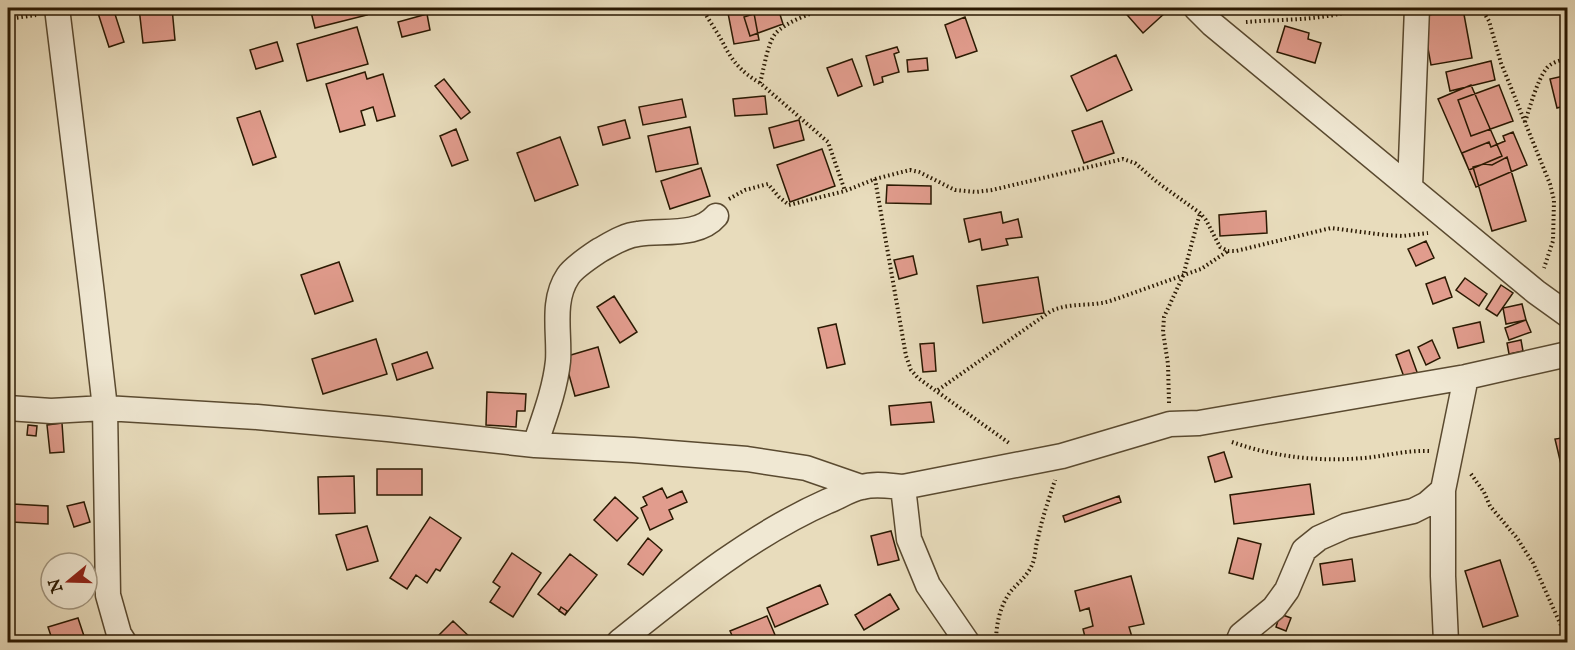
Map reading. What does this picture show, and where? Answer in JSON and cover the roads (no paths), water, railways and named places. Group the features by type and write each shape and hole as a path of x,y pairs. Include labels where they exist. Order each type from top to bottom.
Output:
{"street":[{"path":"57,8 105,408 108,595 119,634 124,642"},
{"path":"1410,187 1418,8"},
{"path":"1204,16 1536,292 1568,315"},
{"path":"535,446 555,377 558,361 557,308 568,275 592,255 612,243 635,234 697,228 708,224 716,216"},
{"path":"619,642 673,599 759,537 800,514 861,487 879,485 903,487 1062,456 1170,424 1199,423 1466,377 1568,354"},
{"path":"1446,642 1443,490 1466,377"},
{"path":"8,408 51,411 105,408 258,417 535,446 633,450 747,459 806,468 861,487"},
{"path":"903,487 909,539 928,585 967,642"},
{"path":"1238,642 1241,635 1274,608 1287,590 1304,550 1319,538 1347,526 1413,511 1427,504 1443,490"}]}
